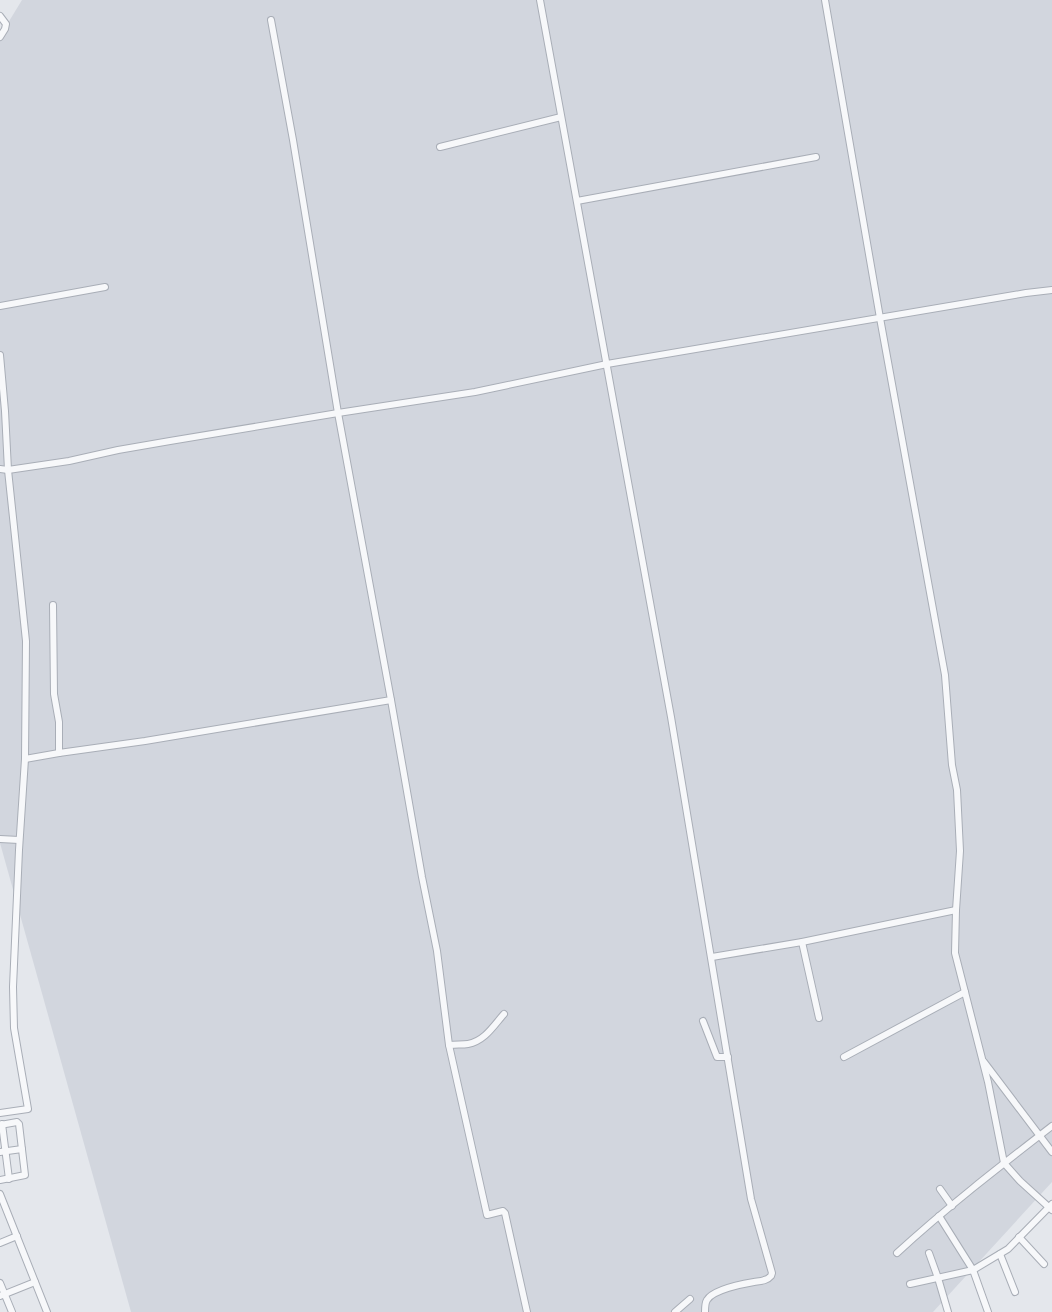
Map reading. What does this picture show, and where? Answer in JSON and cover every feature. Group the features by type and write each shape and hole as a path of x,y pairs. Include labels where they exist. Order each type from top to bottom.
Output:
{"street":[{"path":"540,0 671,717 751,1198 772,1273 772,1276 768,1280 746,1283 714,1293 705,1305 705,1312"},
{"path":"825,0 880,318 945,675 960,851 955,954 988,1082 1004,1163 1020,1181 1051,1208 1008,1249 973,1270 910,1284"},
{"path":"0,16 6,24 0,37"},
{"path":"271,20 293,140 338,412 422,877 437,951 450,1045 487,1215 500,1211 505,1213 527,1312"},
{"path":"440,147 561,117"},
{"path":"577,201 816,157"},
{"path":"0,306 105,287"},
{"path":"0,470 69,461 118,450 338,412 475,392 607,364 1026,293 1052,290"},
{"path":"0,355 8,470 25,627 25,759 14,943 14,1028 28,1108 0,1113"},
{"path":"53,605 54,694 59,722 59,753"},
{"path":"25,759 145,741 391,700"},
{"path":"0,839 19,840"},
{"path":"712,957 802,942 956,910"},
{"path":"802,942 819,1018"},
{"path":"844,1057 965,992"},
{"path":"450,1045 469,1044 480,1040 504,1014"},
{"path":"703,1021 717,1058 728,1057"},
{"path":"982,1059 1052,1152"},
{"path":"0,1180 9,1179 25,1175 19,1124 17,1122 1,1124 3,1152 9,1179"},
{"path":"897,1253 1004,1163 1052,1126"},
{"path":"3,1152 22,1149"},
{"path":"940,1190 952,1206"},
{"path":"0,1194 47,1312"},
{"path":"940,1216 973,1270 988,1312"},
{"path":"0,1243 17,1236"},
{"path":"1019,1237 1044,1264"},
{"path":"929,1253 948,1312"},
{"path":"1000,1254 1015,1292"},
{"path":"2,1295 35,1282"},
{"path":"0,1283 2,1295 12,1312"},
{"path":"675,1312 690,1299"}],"shaded area":[{"path":"22,0 1052,0 1052,1182 933,1312 131,1312 0,843 0,36"}]}
